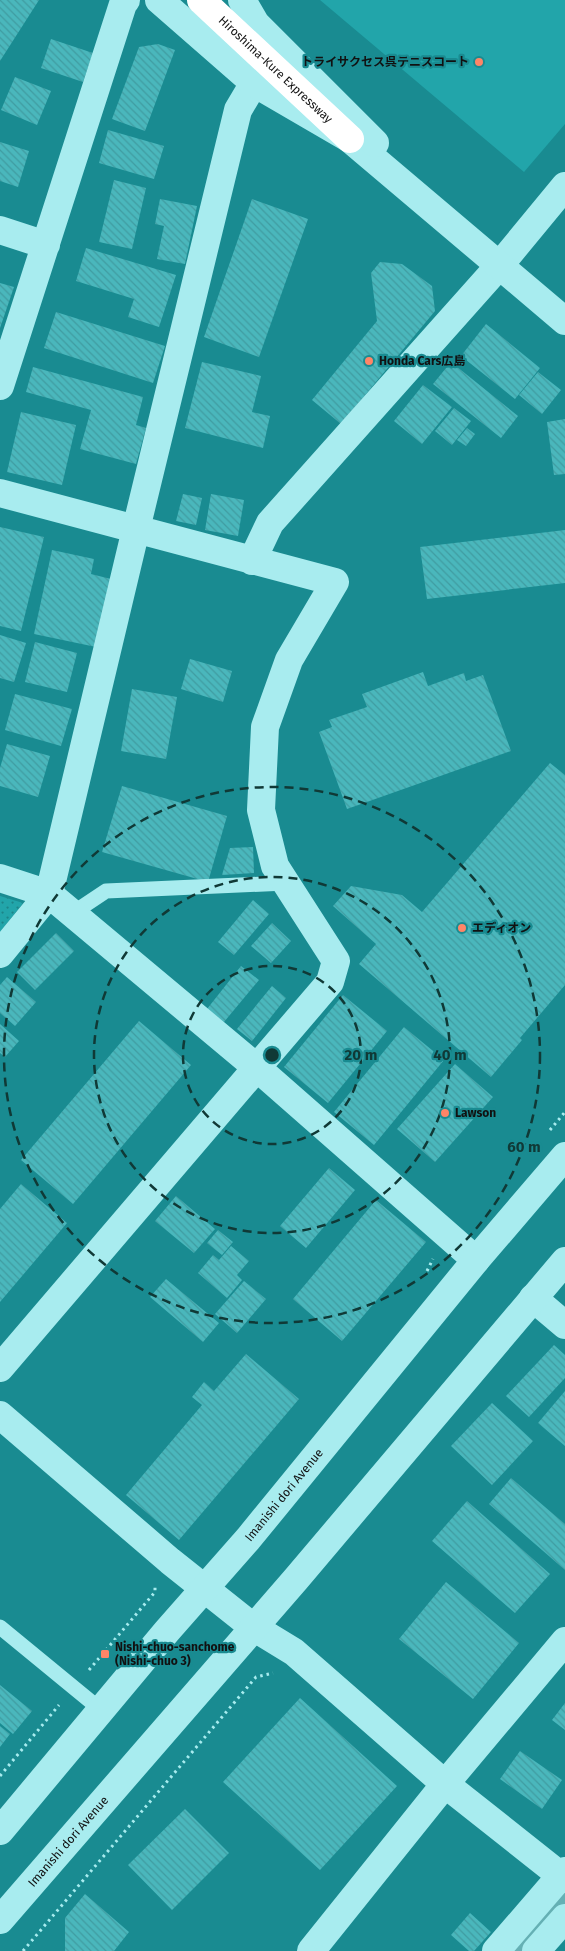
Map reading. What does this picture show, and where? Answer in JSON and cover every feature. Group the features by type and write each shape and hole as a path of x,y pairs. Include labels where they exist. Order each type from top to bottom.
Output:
{"highway":[{"name":"Hiroshima-Kure Expressway","path":"201,0 350,139"}],"street":[{"path":"0,386 123,4 126,0"},
{"path":"159,0 254,83 350,139 565,321"},
{"path":"242,0 256,24 498,266"},
{"path":"0,954 49,894 238,110 254,83"},
{"path":"252,560 270,523 498,266 565,186"},
{"path":"0,230 46,245"},
{"path":"0,493 334,582 289,660 265,727 261,810 275,866 336,961 330,982 0,1368"},
{"path":"0,878 49,894 73,913 256,1067 476,1260"},
{"name":"Imanishi dori Avenue","path":"0,1831 248,1539 476,1260 565,1156"},
{"name":"Imanishi dori Avenue","path":"0,1920 565,1261"},
{"path":"534,1298 565,1325"},
{"path":"0,1415 170,1561 253,1627 294,1652 445,1784 564,1875 496,1951"},
{"path":"311,1951 445,1784 565,1641"},
{"path":"536,1951 565,1918"}],"lane":[{"path":"73,913 106,891 286,883"},
{"path":"0,1626 101,1710"}],"path":[{"path":"546,1134 565,1112"},
{"path":"426,1272 447,1234"},
{"path":"83,1676 155,1592 155,1577 170,1561"},
{"path":"0,1776 64,1699"}],"shaded area":[{"name":"トライサクセス呉テニスコート","path":"320,0 565,0 565,124 524,172"},
{"path":"0,896 23,903 0,932"}],"building":[{"path":"0,0 39,0 0,61"},
{"path":"51,39 93,53 83,82 41,68"},
{"path":"158,44 175,50 145,131 112,119 139,47"},
{"path":"15,77 51,91 37,125 1,110"},
{"path":"108,130 164,146 154,179 99,163"},
{"path":"0,142 29,151 18,187 0,181"},
{"path":"114,180 146,188 132,249 99,242"},
{"path":"160,199 197,206 185,264 157,259 164,226 155,224"},
{"path":"252,199 308,219 259,357 204,337"},
{"path":"86,248 176,275 159,327 128,317 134,299 76,281"},
{"name":"Honda Cars広島","path":"380,262 402,264 432,286 435,311 341,424 312,400 377,321 371,273"},
{"path":"0,283 14,287 0,328"},
{"path":"56,312 165,346 153,383 44,348"},
{"path":"486,324 540,368 515,399 461,356"},
{"path":"202,362 261,376 252,412 270,416 263,448 185,428"},
{"path":"451,362 518,416 501,438 433,384"},
{"path":"33,367 143,397 136,425 146,428 136,464 80,449 91,410 26,392"},
{"path":"538,372 561,390 542,414 519,395"},
{"path":"423,385 452,407 422,444 394,421"},
{"path":"454,408 471,421 452,445 435,431"},
{"path":"21,412 76,425 62,485 7,472"},
{"path":"565,419 565,474 554,475 547,422"},
{"path":"467,428 475,434 466,446 457,440"},
{"path":"183,494 202,498 196,525 176,521"},
{"path":"211,494 244,500 238,536 205,530"},
{"path":"0,527 44,537 21,631 0,626"},
{"path":"565,530 565,583 427,599 420,547"},
{"path":"52,550 94,559 91,574 111,579 96,647 34,634"},
{"path":"0,635 26,643 14,682 0,678"},
{"path":"35,642 77,653 67,692 25,682"},
{"path":"190,659 232,671 223,702 181,689"},
{"path":"423,672 428,686 464,673 466,681 483,675 511,751 347,809 319,732 332,727 329,720 367,707 362,694"},
{"path":"132,689 177,697 166,759 121,751"},
{"path":"15,694 72,709 61,746 5,730"},
{"path":"7,744 50,756 38,797 0,786 0,768"},
{"name":"エディオン","path":"550,763 565,775 565,985 520,1038 522,1040 491,1077 359,964 376,944 333,906 351,886 402,895 422,912"},
{"path":"122,786 227,816 208,882 102,852"},
{"path":"253,847 254,873 222,875 230,848"},
{"path":"253,900 269,914 234,955 218,942"},
{"path":"272,923 291,941 271,963 251,946"},
{"path":"56,933 74,951 35,990 17,972"},
{"path":"241,966 259,980 224,1022 207,1009"},
{"path":"7,977 36,1002 15,1026 0,1013 0,985"},
{"path":"272,986 286,998 252,1041 237,1029"},
{"path":"343,995 387,1031 328,1103 284,1067"},
{"path":"139,1021 191,1065 73,1204 21,1160"},
{"path":"0,1024 19,1041 5,1057 0,1053"},
{"path":"404,1027 444,1060 374,1145 334,1112"},
{"name":"Lawson","path":"455,1064 493,1097 435,1162 397,1129"},
{"path":"329,1168 355,1190 306,1248 280,1226"},
{"path":"21,1184 67,1223 0,1302 0,1209"},
{"path":"176,1196 215,1229 194,1253 155,1221"},
{"path":"376,1200 426,1242 342,1341 293,1299"},
{"path":"218,1230 233,1242 222,1255 207,1243"},
{"path":"231,1246 249,1261 237,1275 242,1280 227,1298 198,1273 213,1255 219,1260"},
{"path":"166,1279 219,1323 203,1342 150,1297"},
{"path":"244,1281 266,1299 237,1333 215,1314"},
{"path":"554,1345 565,1355 565,1378 529,1417 506,1396"},
{"path":"246,1354 299,1399 179,1540 126,1495 202,1405 192,1397 204,1382 214,1391"},
{"path":"565,1391 565,1446 538,1423"},
{"path":"492,1403 533,1441 492,1485 451,1446"},
{"path":"511,1478 565,1524 565,1570 489,1504"},
{"path":"467,1501 550,1574 515,1613 432,1541"},
{"path":"446,1582 519,1643 473,1699 399,1639"},
{"path":"0,1685 32,1711 13,1734 0,1723"},
{"path":"300,1698 397,1786 320,1870 223,1782"},
{"path":"565,1703 565,1730 552,1720"},
{"path":"0,1726 10,1734 0,1747"},
{"path":"520,1751 562,1780 542,1809 500,1779"},
{"path":"185,1809 229,1853 172,1910 128,1865"},
{"path":"85,1894 129,1932 114,1951 65,1951 65,1918"},
{"path":"470,1913 491,1932 474,1951 469,1951 451,1935"}],"waterway":[{"path":"515,1951 556,1903"}],"place":[{"name":"トライサクセス呉テニスコート","path":"479,62"},
{"name":"Honda Cars広島","path":"369,361"},
{"name":"エディオン","path":"462,928"},
{"name":"Lawson","path":"445,1113"},
{"name":"Nishi-chuo-sanchome (Nishi-chuo 3)","path":"105,1654"}]}
